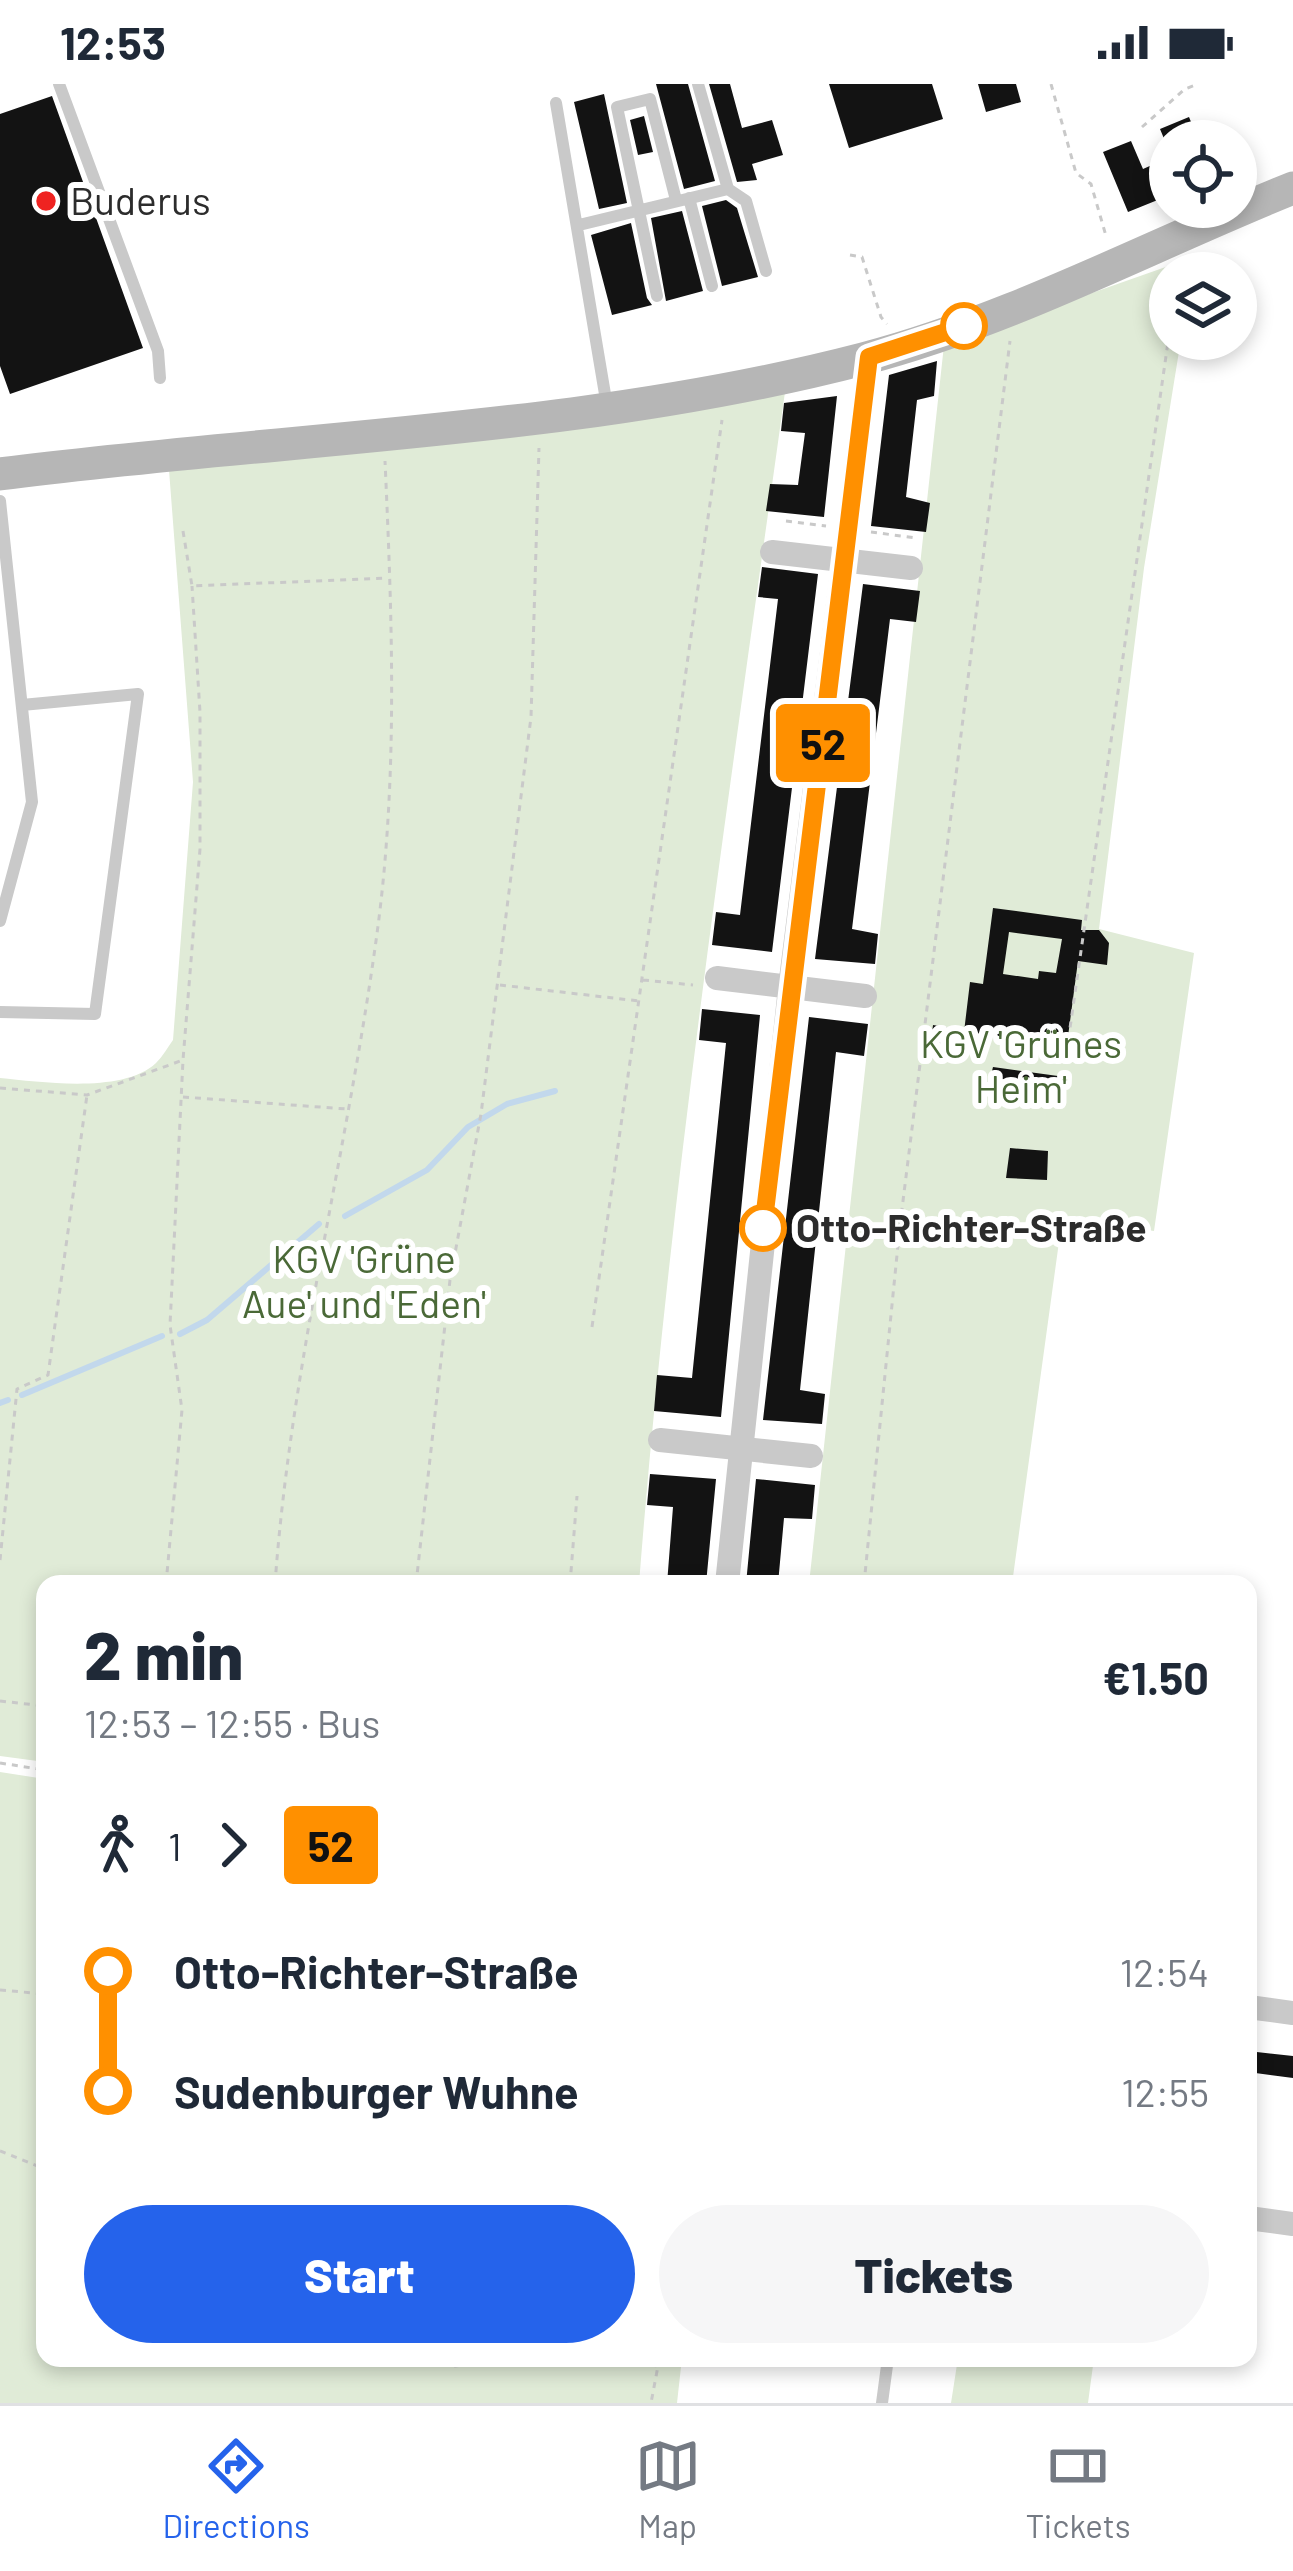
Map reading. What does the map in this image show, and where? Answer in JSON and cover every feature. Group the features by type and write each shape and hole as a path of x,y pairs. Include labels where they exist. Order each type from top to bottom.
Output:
{"main road":[{"path":"0,473 607,407 763,381 869,357 965,326 1293,188"}],"street":[{"path":"728,1575 790,987 869,357"},
{"path":"772,551 911,568"},
{"path":"710,982 865,996"},
{"path":"660,1440 811,1456"},
{"path":"1257,2008 1293,2013"},
{"path":"1257,2219 1293,2224"}],"lane":[{"path":"59,84 158,351 160,377"},
{"path":"698,84 728,189 746,201 766,271"},
{"path":"657,296 616,107 650,99 712,286"},
{"path":"556,103 607,407"},
{"path":"579,225 728,189"},
{"path":"0,501 3,582 32,802 0,921"},
{"path":"0,1012 95,1014 138,694 22,705"},
{"path":"882,2403 887,2367"}],"path":[{"path":"1051,84 1076,173 1091,184 1114,263"},
{"path":"1142,127 1185,88 1198,84"},
{"path":"850,255 862,257 881,317 896,335"},
{"path":"865,1575 903,1204 1010,341"},
{"path":"1064,1063 1165,360"},
{"path":"592,1327 724,402"},
{"path":"417,1575 450,1280 478,1131 531,717 539,433"},
{"path":"276,1575 293,1428 378,927 392,799 385,447"},
{"path":"167,1575 182,1410 170,1325 183,1060 200,849 200,712 192,586 183,531"},
{"path":"192,586 390,578"},
{"path":"642,980 710,982"},
{"path":"498,985 639,1001"},
{"path":"0,1088 87,1095 183,1060"},
{"path":"0,1561 17,1389 48,1375 87,1095"},
{"path":"181,1097 349,1109"},
{"path":"571,1575 577,1496"},
{"path":"0,1702 36,1705"},
{"path":"0,1763 36,1769"},
{"path":"0,1990 36,1993"},
{"path":"0,2151 36,2165"},
{"path":"651,2403 658,2367"}],"green space":[{"name":"KGV 'Grünes Heim'","path":"1149,273 1149,360 1178,360 1144,568 1099,929 1194,953 1154,1231 1062,1220 1013,1575 810,1575 944,345"},
{"name":"KGV 'Grüne Aue' und 'Eden'","path":"785,392 684,1136 640,1575 36,1575 36,1761 0,1756 0,1078 81,1084 124,1079 156,1063 173,1040 193,782 169,470"},
{"path":"0,1772 36,1778 36,2367 681,2367 677,2403 0,2403"},
{"path":"957,2367 1093,2367 1088,2403 951,2403"}],"building":[{"path":"656,84 688,84 715,181 684,189"},
{"path":"709,84 730,84 742,128 772,120 783,155 752,164 757,180 737,182"},
{"path":"829,84 932,84 943,119 849,148"},
{"path":"978,84 1016,84 1021,102 986,112"},
{"path":"604,94 627,203 599,209 574,102"},
{"name":"Buderus","path":"52,96 143,348 10,394 0,366 0,114"},
{"path":"644,116 653,152 638,155 630,120"},
{"path":"1131,141 1143,169 1149,166 1149,204 1128,212 1103,152"},
{"path":"726,200 737,208 758,277 722,286 702,206"},
{"path":"682,211 703,291 666,301 651,218"},
{"path":"631,223 652,305 612,315 591,235"},
{"path":"937,361 934,396 917,400 906,497 930,503 926,532 871,526 889,375"},
{"path":"837,396 824,517 766,511 770,484 798,485 805,433 781,431 784,403"},
{"path":"762,567 818,574 772,952 712,945 716,912 740,915 778,599 758,597"},
{"path":"863,584 920,591 916,622 890,619 852,929 878,934 875,964 815,959"},
{"path":"993,908 1082,920 1081,930 1099,930 1109,943 1107,965 1078,961 1067,1044 964,1032 970,982 983,984","holes":["1009,932 1062,939 1056,973 1039,971 1038,979 1003,974"]},
{"path":"702,1009 760,1015 721,1417 654,1411 657,1375 692,1378 726,1043 699,1040"},
{"path":"809,1017 868,1024 864,1056 836,1052 800,1390 825,1394 822,1424 763,1420"},
{"path":"933,1025 956,1029 954,1053 930,1050"},
{"path":"993,1067 1058,1076 1055,1096 1012,1086 991,1075"},
{"path":"1010,1148 1048,1151 1047,1180 1006,1178"},
{"path":"650,1474 716,1479 707,1575 668,1575 673,1507 647,1505"},
{"path":"756,1479 815,1485 812,1519 784,1518 779,1575 747,1575"},
{"path":"1257,2052 1293,2056 1293,2078 1257,2073"}],"waterway":[{"path":"345,1216 427,1170 468,1127 507,1104 555,1091"},
{"path":"180,1334 207,1320 319,1224"},
{"path":"22,1395 162,1336"},
{"path":"0,1403 8,1400"}],"bus line":[{"name":"52","path":"763,1228 869,357 964,326"}],"place":[{"name":"Buderus","path":"46,201"},
{"name":"Otto-Richter-Straße","path":"763,1228"}]}
